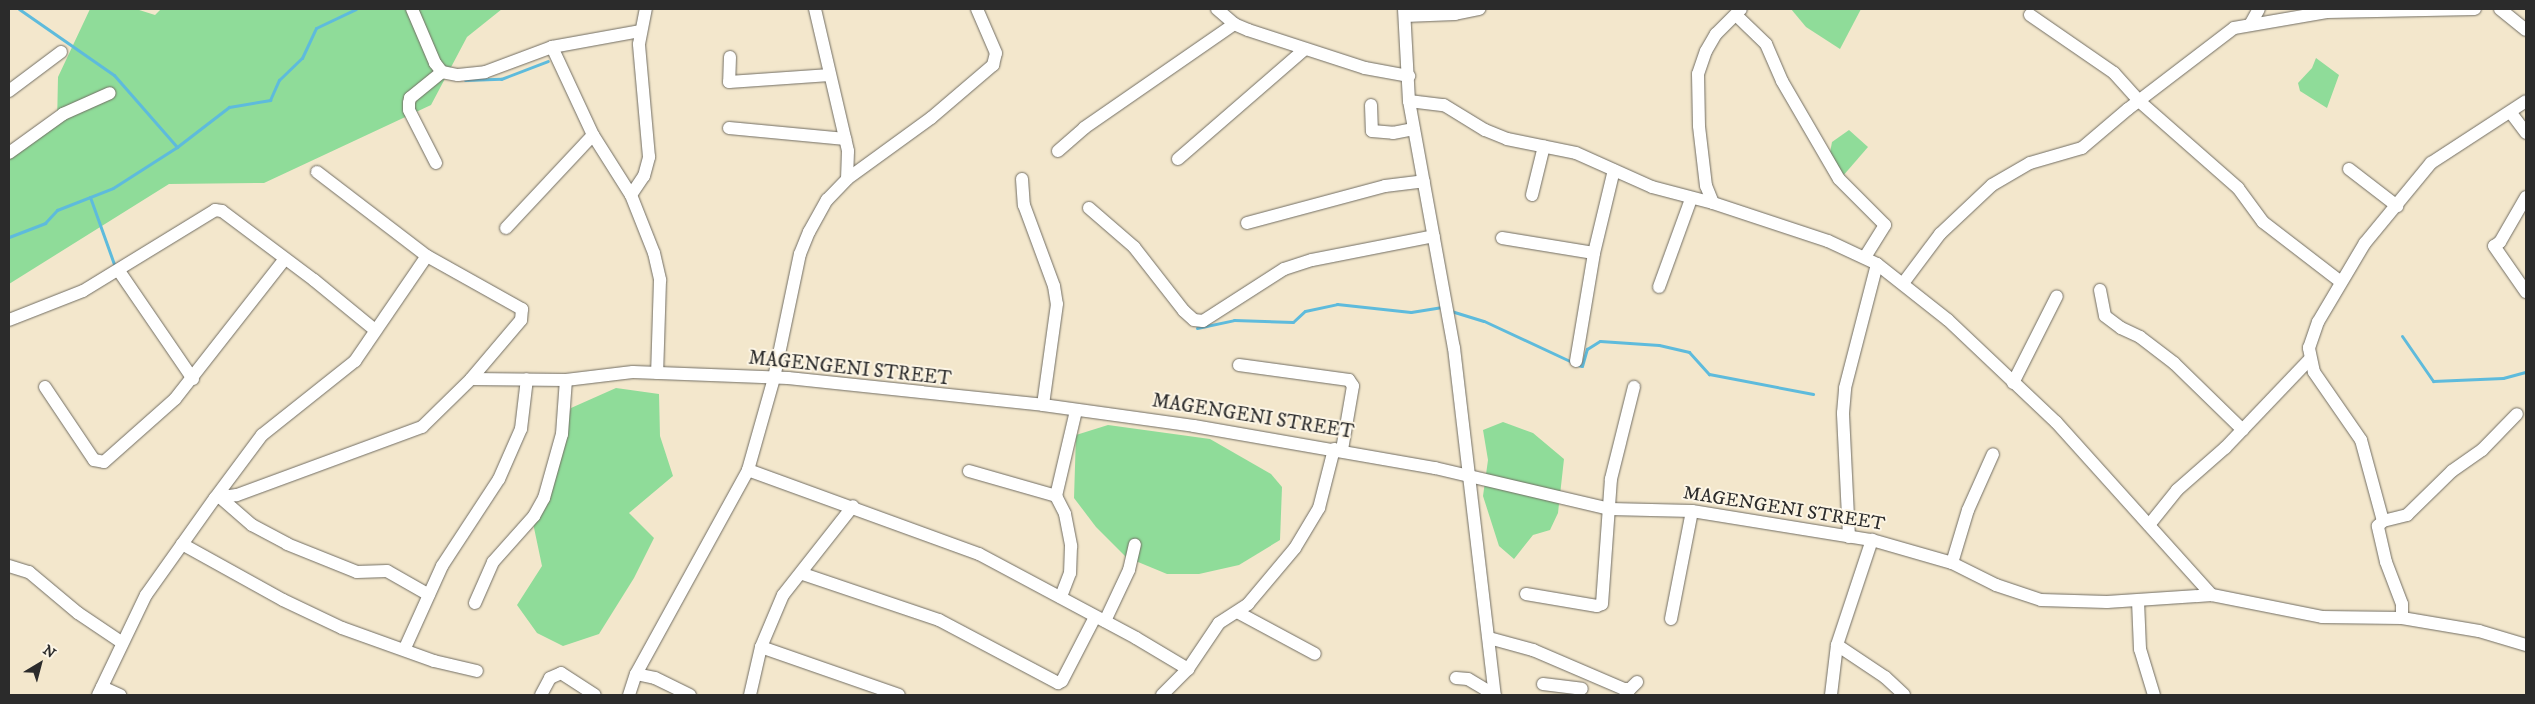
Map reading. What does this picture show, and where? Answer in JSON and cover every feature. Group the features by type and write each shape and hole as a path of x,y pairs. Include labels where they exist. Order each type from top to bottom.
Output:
{"street":[{"path":"412,9 429,52 442,72 458,75 485,72 552,47 640,31"},
{"path":"631,195 644,176 649,157 640,31 646,9"},
{"path":"814,9 845,139 847,178"},
{"path":"629,695 636,674 748,470 774,378 800,254 828,200 847,178 931,118 993,65 996,53 977,9"},
{"path":"1217,9 1234,24 1305,50 1365,68 1409,76"},
{"path":"1480,9 1456,14 1404,13 1409,101 1454,348 1495,695"},
{"path":"2250,25 2258,9"},
{"path":"1904,282 1940,234 1992,185 2030,163 2082,148 2140,100 2234,28 2327,12 2475,9"},
{"path":"2500,9 2526,30"},
{"path":"1713,203 1706,186 1699,126 1698,74 1706,51 1716,34 1739,12 1766,44 1782,82 1839,179 1885,225 1865,257"},
{"path":"2030,16 2114,73 2140,100 2238,188 2263,222 2341,282"},
{"path":"1058,151 1084,128 1234,24"},
{"path":"552,47 593,135 631,195 658,264 660,344 658,373"},
{"path":"1178,159 1305,50"},
{"path":"9,91 62,52"},
{"path":"730,57 729,82 830,75"},
{"path":"436,163 410,110 409,103 410,98 442,72"},
{"path":"9,153 63,114 110,93"},
{"path":"1409,101 1444,105 1484,130 1507,139 1576,153 1652,187 1713,203 1828,241 1877,264 1904,282 2056,422 2212,595"},
{"path":"2383,521 2361,440 2309,360 2309,348 2318,322 2366,243 2431,162 2526,101"},
{"path":"1371,105 1372,131 1393,134 1414,129"},
{"path":"2511,112 2526,133"},
{"path":"729,128 845,139"},
{"path":"506,228 593,135"},
{"path":"1532,195 1544,146"},
{"path":"2349,169 2397,206"},
{"path":"1576,361 1594,253 1614,170"},
{"path":"219,498 422,427 471,379 521,320 522,309 427,256 317,172"},
{"path":"1022,179 1024,205 1054,286 1057,304 1043,405"},
{"path":"1247,222 1385,186 1424,181"},
{"path":"1659,287 1691,198"},
{"path":"2526,198 2500,242 2494,246 2494,251 2526,292"},
{"path":"1089,208 1134,247 1184,311 1194,320 1203,321 1284,269 1312,260 1434,236"},
{"path":"9,320 83,292 215,210 222,212 375,330"},
{"path":"1502,238 1594,253"},
{"path":"120,695 100,691 121,642 157,576 219,498 262,435 336,379 355,361 427,256"},
{"path":"45,387 94,460 104,462 193,379 284,260"},
{"path":"1848,537 1844,405 1877,264"},
{"path":"119,271 193,379"},
{"path":"2100,290 2106,316 2121,328 2140,336 2174,363 2243,430"},
{"path":"2013,383 2057,296"},
{"path":"2149,525 2178,490 2243,430 2309,360"},
{"path":"1162,695 1177,691 1188,669 1219,623 1239,613 1265,586 1313,520 1338,449 1353,386 1349,380 1239,364"},
{"name":"MAGENGENI STREET","path":"471,379 566,380 658,373 774,378 1043,405 1338,449 1468,475 1610,509 1692,511 1872,540 1952,562 2005,588 2041,600 2138,601 2212,595 2322,617 2402,618 2479,631 2526,645"},
{"path":"405,648 442,566 499,479 521,429 526,379"},
{"path":"475,602 493,562 534,516 544,498 562,434 566,380"},
{"path":"1526,594 1597,606 1602,604 1611,479 1634,387"},
{"path":"1061,597 1070,573 1071,546 1065,514 1056,496 1076,411"},
{"path":"2402,618 2402,604 2378,534 2378,526 2383,521 2407,515 2452,471 2482,450 2517,414"},
{"path":"1952,562 1968,510 1993,454"},
{"path":"748,470 853,506 979,554 1061,597 1188,669"},
{"path":"969,471 1056,496"},
{"path":"219,498 240,516 280,540 357,572 387,571 429,595"},
{"path":"750,695 761,647 783,595 803,574 853,506"},
{"path":"1671,619 1692,511"},
{"path":"1831,695 1837,645 1872,540"},
{"path":"182,544 309,614 405,648 434,661 477,671"},
{"path":"803,574 938,620 1058,683 1062,681 1129,570 1135,545"},
{"path":"9,566 29,572 78,613 121,642"},
{"path":"2138,601 2140,649 2154,695"},
{"path":"1239,613 1315,654"},
{"path":"1489,638 1533,650 1624,689 1630,689 1637,682"},
{"path":"1837,645 1885,677 1904,695"},
{"path":"761,647 899,695"},
{"path":"541,695 550,678 561,673 595,695"},
{"path":"1543,684 1581,692 1584,673"},
{"path":"636,674 655,678 690,695"},
{"path":"1456,678 1468,679 1495,695"}],"green space":[{"path":"90,9 136,9 155,15 161,9 502,9 467,37 431,105 264,183 169,184 9,284 9,149 57,125 58,77"},
{"path":"1791,9 1861,9 1840,49 1806,27"},
{"path":"2316,58 2339,75 2327,108 2300,91 2298,83 2312,68"},
{"path":"1849,130 1868,147 1842,177 1828,163 1832,142"},
{"path":"616,388 659,394 660,436 673,476 629,513 654,538 634,578 599,634 563,646 537,633 517,605 542,566 533,523 571,408"},
{"path":"1503,422 1533,433 1564,459 1558,513 1550,530 1533,535 1514,559 1499,546 1483,496 1488,460 1483,430"},
{"path":"1108,425 1210,439 1271,474 1282,487 1280,540 1239,565 1199,574 1167,574 1126,557 1096,527 1074,498 1076,435"}],"waterway":[{"path":"19,9 114,75 177,147 229,107 270,100 279,80 302,58 316,28 356,9"},
{"path":"465,80 501,79 548,61"},
{"path":"9,237 45,223 57,210 113,188 177,147"},
{"path":"90,197 115,267"},
{"path":"1197,328 1234,320 1293,322 1305,311 1337,304 1411,312 1441,307"},
{"path":"1451,311 1484,321 1572,362"},
{"path":"2402,336 2433,381 2503,378 2526,372"},
{"path":"1578,365 1582,366 1587,349 1600,341 1659,345 1689,352 1709,374 1813,394"}]}
